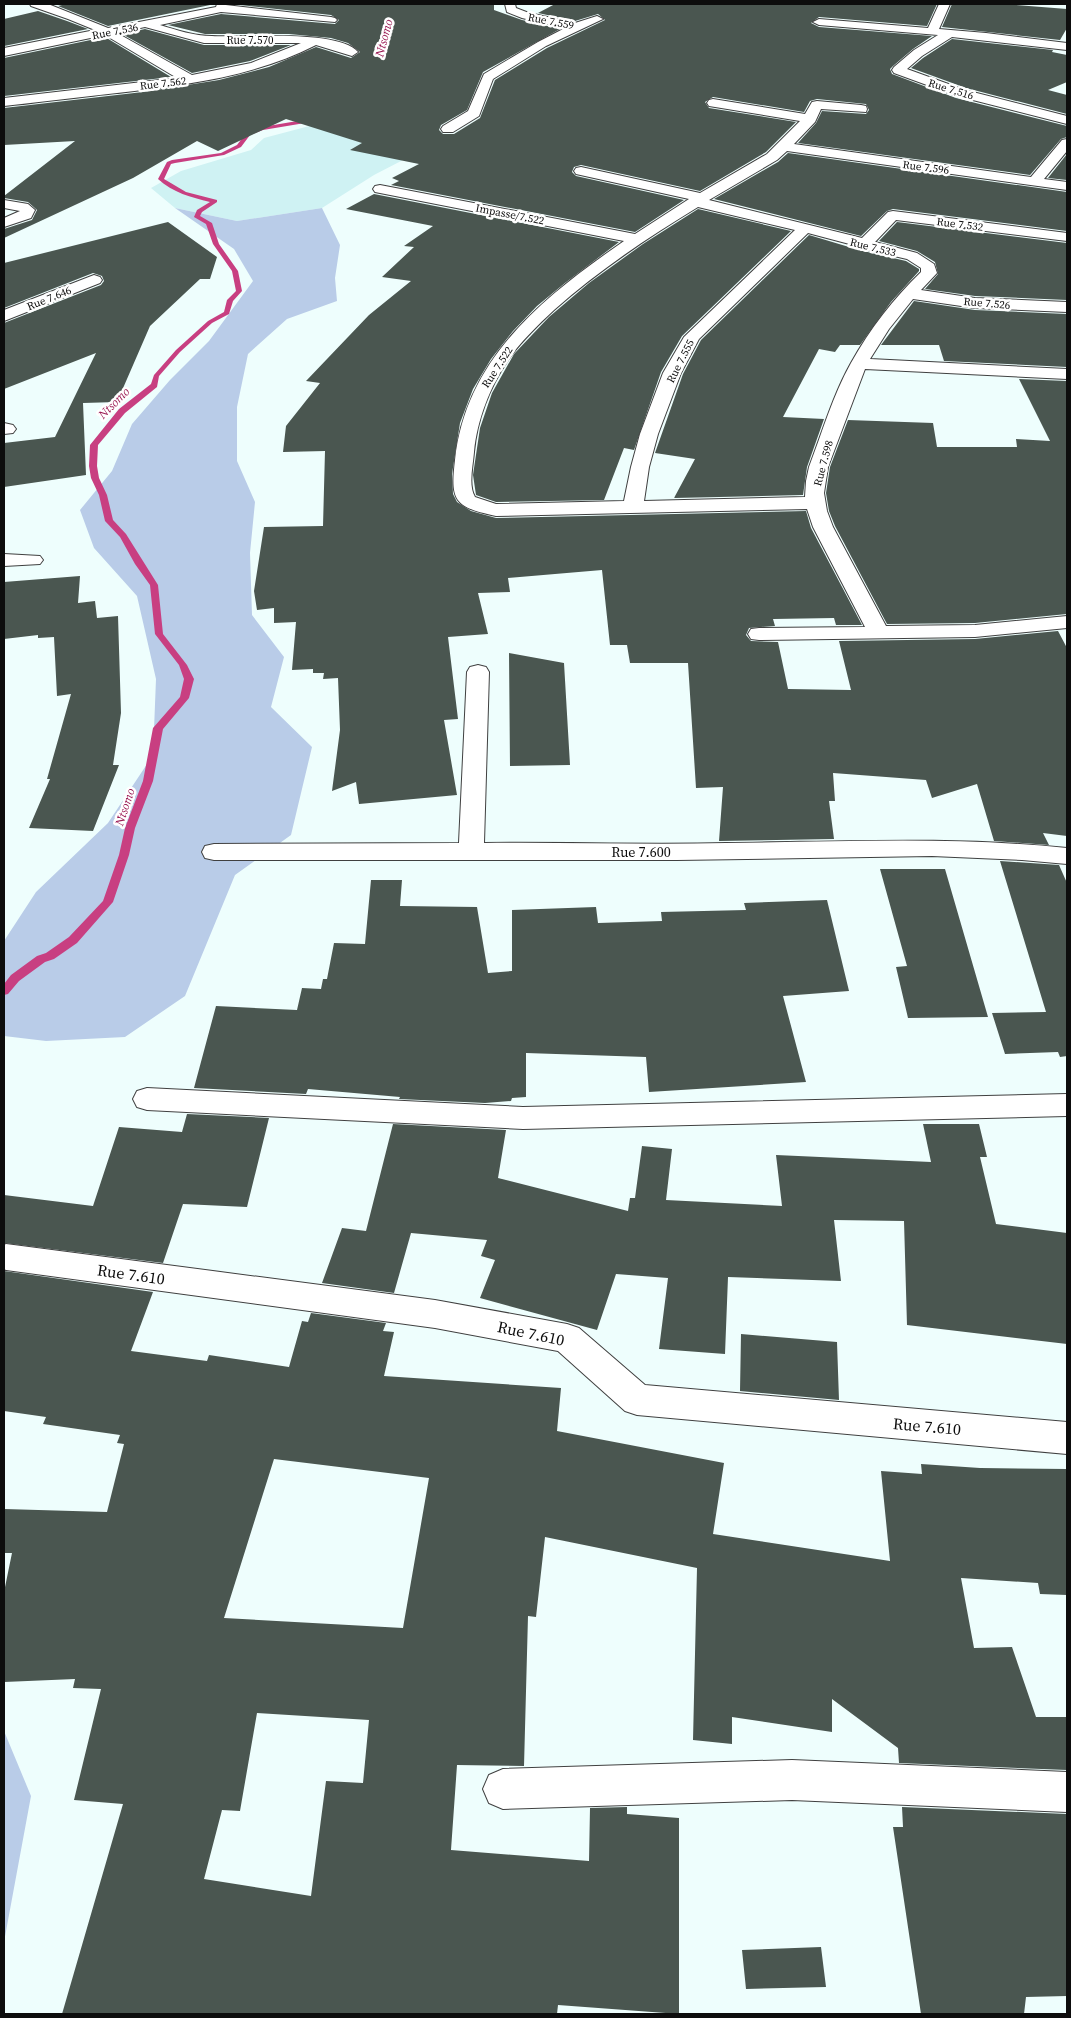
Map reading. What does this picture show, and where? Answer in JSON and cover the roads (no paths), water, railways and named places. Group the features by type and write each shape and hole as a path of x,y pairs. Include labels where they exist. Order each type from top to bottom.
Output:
{"street":[{"path":"35,4 67,14 107,32 168,69 191,80"},
{"name":"Rue 7.559","path":"510,4 511,10 526,16 576,28 597,19"},
{"path":"932,32 944,4"},
{"name":"Rue 7.536","path":"4,52 148,24 222,6 331,20"},
{"path":"819,22 950,33 1067,47"},
{"name":"Rue 7.570","path":"148,24 188,37 210,40 315,41 339,46 352,52"},
{"path":"448,129 474,113 488,77 542,44 576,28"},
{"name":"Rue 7.516","path":"950,33 918,53 898,70 961,93 1067,120"},
{"name":"Rue 7.562","path":"4,102 191,80 246,70 296,52 315,41"},
{"path":"713,104 810,119"},
{"name":"Rue 7.522","path":"816,503 496,510 477,506 468,501 462,492 465,441 482,391 508,348 573,286 604,262 699,200 772,157 785,147 810,119 817,105 861,109"},
{"path":"1035,181 1067,143"},
{"name":"Rue 7.596","path":"785,147 818,150 922,167 1067,186"},
{"name":"Rue 7.533","path":"581,171 912,256 922,261 929,267 929,273 908,293 885,322 859,364"},
{"name":"Impasse/7.522","path":"380,189 640,239"},
{"path":"4,204 23,207 28,210 26,215 4,223"},
{"name":"Rue 7.532","path":"864,245 893,215 1067,237"},
{"name":"Rue 7.555","path":"633,506 640,467 649,434 672,373 692,337 805,228"},
{"name":"Rue 7.646","path":"4,316 94,280"},
{"name":"Rue 7.526","path":"908,293 975,303 1067,307"},
{"path":"859,364 1067,374"},
{"name":"Rue 7.598","path":"859,364 843,398 815,481 816,503 823,527 879,633"},
{"path":"4,560 34,560"},
{"path":"759,634 975,631 1067,622"},
{"path":"471,851 478,672"},
{"name":"Rue 7.600","path":"214,852 333,854 471,851 707,852 883,848 1018,850 1067,856"},
{"path":"147,1099 524,1118 1067,1105"},
{"name":"Rue 7.610","path":"6,1257 435,1314 567,1338 636,1400 1067,1438"},
{"path":"504,1788 792,1780 1067,1792"}],"waterway":[{"name":"Ntsomo","path":"4,991 15,978 41,959 50,956 73,940 108,902 124,855 130,828 148,781 158,728 184,698 189,679 183,665 159,634 154,585 123,536 109,521 103,495 95,478 93,466 94,445 122,411 154,385 156,376 178,351 210,322 227,313 230,300 239,291 235,271 216,244 209,223 197,217 199,211 215,201 184,193 161,179 169,163 174,161 222,154 239,146 248,134 262,129 315,120"}]}
